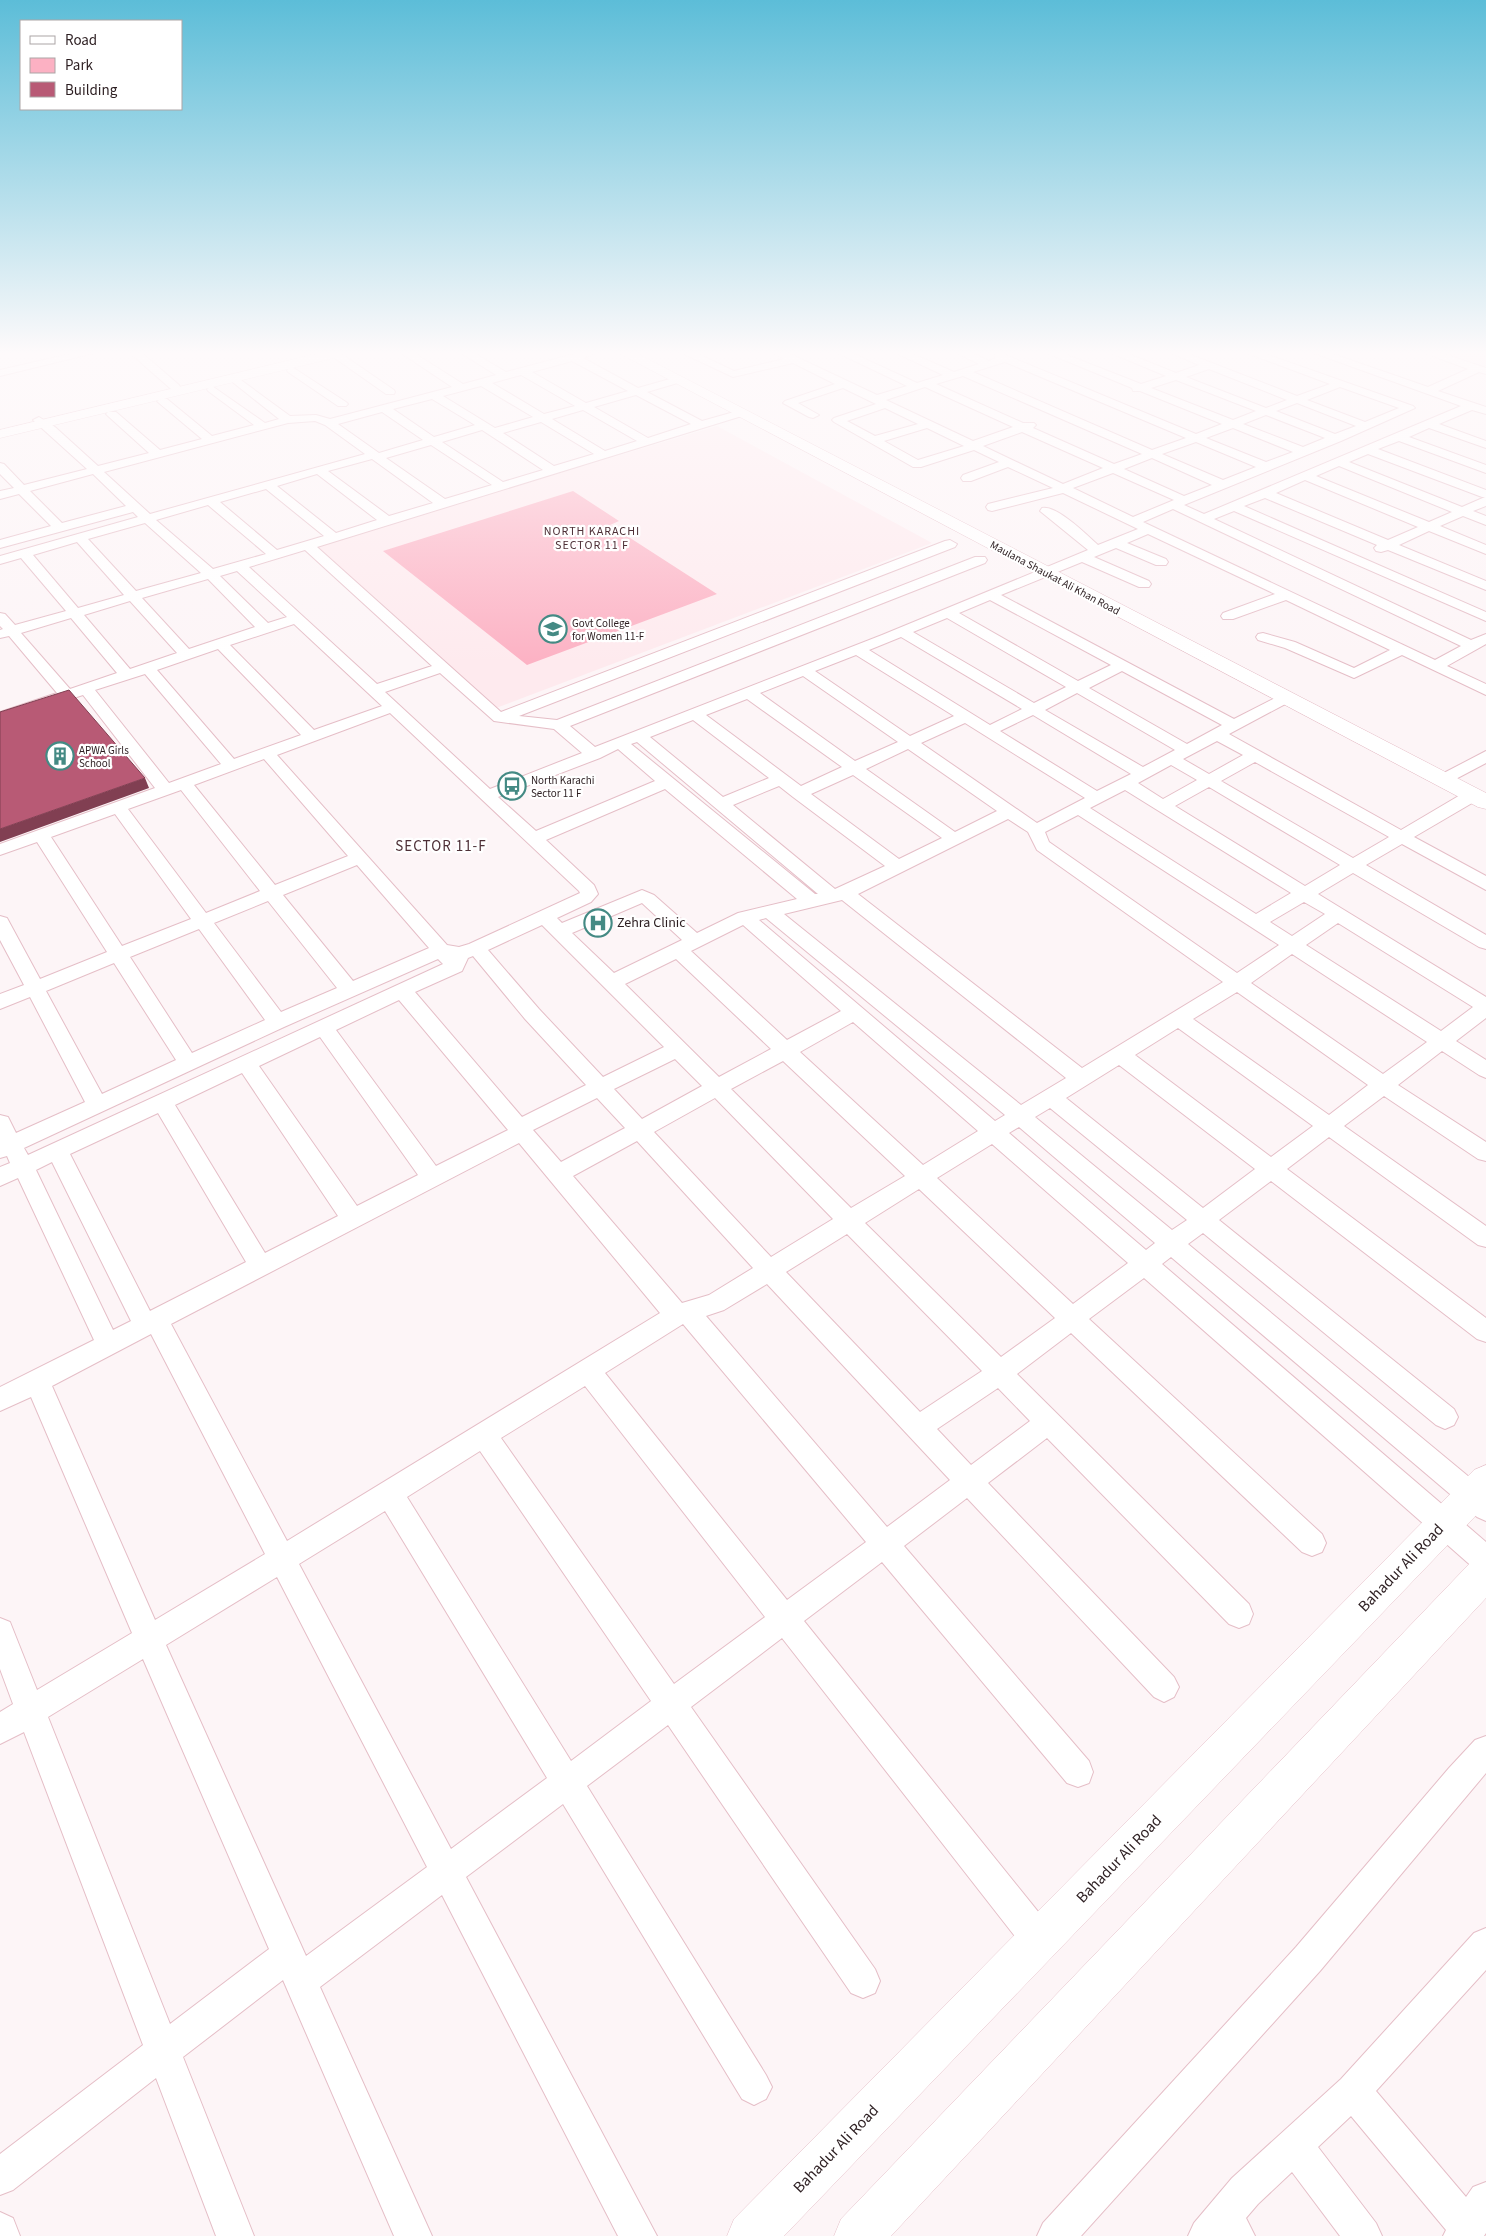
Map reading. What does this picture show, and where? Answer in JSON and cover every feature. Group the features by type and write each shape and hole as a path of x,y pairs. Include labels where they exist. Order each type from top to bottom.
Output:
{"main road":[{"name":"Maulana Shaukat Ali Khan Road","path":"829,457 1052,570 1450,776 1482,795"},
{"name":"Maulana Shaukat Ali Khan Road","path":"840,457 1286,698 1450,776"},
{"name":"Bahadur Ali Road","path":"750,2236 1040,1941 1443,1524 1481,1495"},
{"path":"858,2236 1486,1572"}],"street":[{"path":"81,457 179,548 212,574 264,628"},
{"path":"0,496 145,457"},
{"path":"0,560 370,457"},
{"path":"377,457 443,504"},
{"path":"457,457 501,486"},
{"path":"533,457 552,470"},
{"path":"6,633 240,566 595,457"},
{"path":"907,457 919,464 940,457"},
{"path":"1000,457 1147,530 1401,650 1486,678"},
{"path":"1091,457 1179,503 1204,519 1472,646"},
{"path":"992,507 1063,488 1143,457"},
{"path":"1160,457 1224,485"},
{"path":"1245,457 1268,467"},
{"path":"1132,522 1291,457"},
{"path":"1204,519 1350,457"},
{"path":"1388,457 1486,494"},
{"path":"1454,457 1486,469"},
{"path":"967,478 1010,462"},
{"path":"1338,462 1486,521"},
{"path":"0,467 60,528"},
{"path":"319,470 387,521"},
{"path":"1305,476 1486,550"},
{"path":"1473,489 1486,484"},
{"path":"268,485 333,538"},
{"path":"1265,493 1486,586"},
{"path":"210,501 275,555"},
{"path":"1323,575 1486,501"},
{"path":"1233,506 1486,617"},
{"path":"0,544 136,507"},
{"path":"1046,511 1062,521 1097,551"},
{"path":"488,796 858,650 1147,530"},
{"path":"80,538 186,655"},
{"path":"1116,543 1161,562"},
{"path":"499,718 950,544"},
{"path":"308,545 499,718 559,725 980,560"},
{"path":"24,553 127,675"},
{"path":"1305,604 1410,554"},
{"path":"1084,557 1144,584"},
{"path":"240,566 376,690 588,889 589,894 553,924"},
{"path":"990,595 1235,726"},
{"path":"1228,616 1285,595"},
{"path":"948,612 1188,751"},
{"path":"0,617 6,633 67,695"},
{"path":"2,713 67,695 298,618"},
{"path":"902,632 1143,774"},
{"path":"1263,637 1290,645 1354,674 1401,650"},
{"path":"1441,663 1486,638"},
{"path":"220,643 312,737"},
{"path":"858,650 1097,798"},
{"path":"1441,663 1486,690"},
{"path":"989,731 1121,666"},
{"path":"376,690 443,667"},
{"path":"148,668 230,765"},
{"path":"805,670 1036,830 1043,846 1383,1085 1486,1153"},
{"path":"86,688 165,789"},
{"path":"749,693 954,839"},
{"path":"1036,830 1286,698"},
{"path":"0,850 392,707"},
{"path":"695,714 898,867"},
{"path":"799,793 966,717"},
{"path":"559,725 594,755"},
{"path":"1219,734 1486,884"},
{"path":"640,736 721,804 1080,1078"},
{"path":"620,744 810,900"},
{"path":"266,752 359,858 458,955 532,1014 769,1270 1164,1687"},
{"path":"1163,806 1255,755"},
{"path":"1450,776 1486,756"},
{"path":"1172,759 1486,943"},
{"path":"721,804 781,779"},
{"path":"184,782 349,990"},
{"path":"533,839 666,782"},
{"path":"918,1427 998,1374 1486,1007 1126,783"},
{"path":"1256,922 1402,837 1482,795"},
{"path":"118,807 277,1022"},
{"path":"1079,808 1486,1070"},
{"path":"612,982 744,917 838,894 898,867 1009,812"},
{"path":"42,835 188,1063"},
{"path":"0,1002 359,858"},
{"path":"6,1147 349,990 642,896 648,899 686,945 786,1050 1312,1543"},
{"path":"768,910 1481,1495"},
{"path":"0,1729 282,1560 682,1313 716,1303 1238,982 1338,914"},
{"path":"744,917 856,1012 1486,1560"},
{"path":"0,922 97,1105"},
{"path":"553,924 998,1374 1239,1614"},
{"path":"0,1177 403,990 458,955"},
{"path":"403,990 558,1174 885,1544 1078,1772"},
{"path":"558,1174 856,1012"},
{"path":"1178,1018 1486,1238"},
{"path":"323,1027 432,1178"},
{"path":"0,1400 353,1219 677,1049"},
{"path":"1119,1054 1486,1332"},
{"path":"245,1062 353,1219"},
{"path":"1050,1096 1445,1417"},
{"path":"162,1102 261,1266"},
{"path":"0,1123 6,1147 23,1166 108,1344"},
{"path":"57,1150 282,1560 638,2236"},
{"path":"588,1370 1040,1941"},
{"path":"37,1381 149,1640 413,2236"},
{"path":"0,2177 162,2050 447,1872 1047,1423"},
{"path":"484,1435 863,1981"},
{"path":"390,1494 754,2088"},
{"path":"0,1632 235,2236"},
{"path":"1056,2236 1308,1959 1460,1779 1486,1751"},
{"path":"1222,2230 1245,2191 1353,2091 1486,1946"},
{"path":"1353,2091 1472,2221"},
{"path":"1295,2146 1363,2236"},
{"path":"0,2231 1,2236"}],"shaded area":[{"name":"Govt College for Women 11-F","path":"612,457 775,457 932,543 491,710 310,548"}],"green space":[{"path":"573,491 619,521 610,525 717,594 527,665 383,551"}],"building":[{"name":"APWA Girls School","path":"69,690 145,778 0,829 0,712"}],"place":[{"name":"Govt College for Women 11-F","path":"553,629"},
{"name":"APWA Girls School","path":"60,756"},
{"name":"North Karachi Sector 11 F","path":"512,786"},
{"name":"Zehra Clinic","path":"598,923"}],"district":[{"name":"NORTH KARACHI SECTOR 11 F","path":"592,538"},
{"name":"SECTOR 11-F","path":"441,846"}]}
